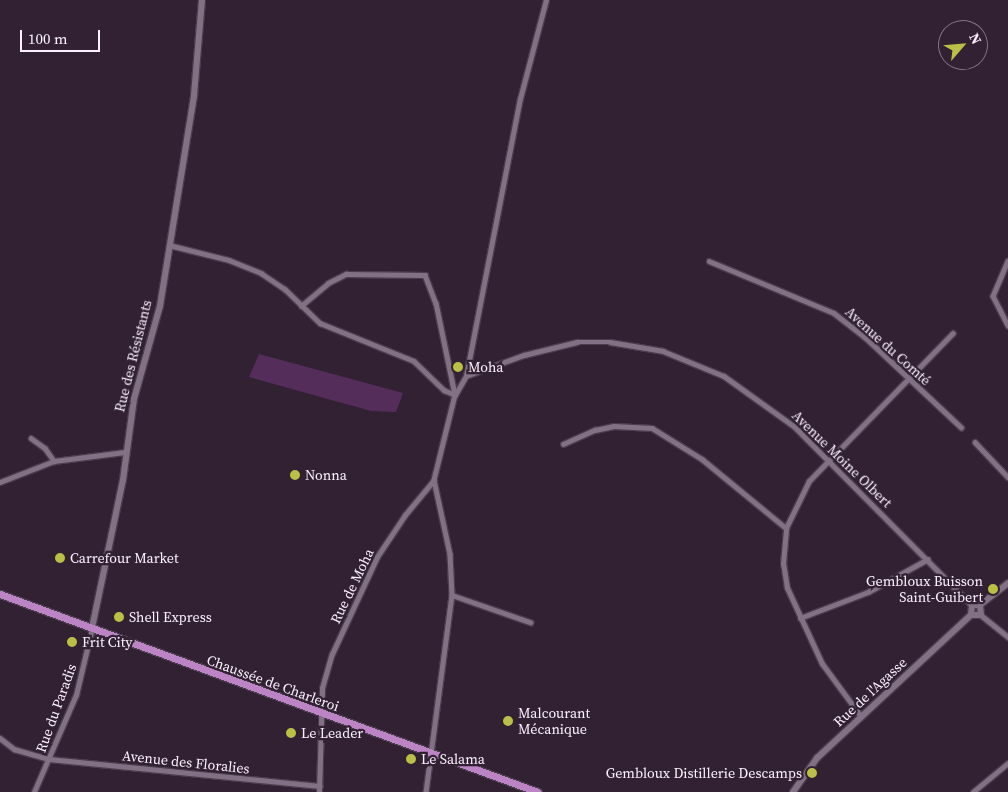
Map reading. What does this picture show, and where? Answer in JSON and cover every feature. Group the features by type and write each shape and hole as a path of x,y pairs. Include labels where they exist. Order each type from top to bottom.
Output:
{"main road":[{"name":"Chaussée de Charleroi","path":"0,594 538,792"}],"street":[{"name":"Rue des Résistants","path":"92,628 123,480 124,452 141,365 160,306 194,95 202,0"},
{"path":"426,792 452,596 450,554 434,480 454,395 466,376 484,274 520,99 546,0"},
{"path":"169,245 229,260 261,273 280,284 320,323 338,332 414,361 444,390 454,395"},
{"name":"Avenue du Comté","path":"709,261 834,313 849,323 961,427"},
{"path":"1008,261 993,296 1008,325"},
{"path":"301,306 328,283 346,274 425,275 436,303 454,395"},
{"path":"861,717 829,676 787,588 783,564 786,528 800,495 830,460 953,333"},
{"name":"Avenue Moine Olbert","path":"466,376 524,355 577,342 636,345 663,351 724,376 795,427 928,558 972,605"},
{"path":"563,444 595,430 614,426 652,428 702,459 786,528"},
{"path":"31,438 45,448 54,461"},
{"path":"975,442 1008,477"},
{"path":"0,482 54,461 124,452"},
{"name":"Rue de Moha","path":"319,789 325,672 377,557 405,515 434,480"},
{"path":"800,618 868,592 928,558"},
{"path":"981,614 971,615 972,605 980,605 1008,584"},
{"path":"452,596 530,622"},
{"path":"980,605 981,614 1008,637"},
{"name":"Rue de l'Agasse","path":"793,792 817,758 971,615"},
{"name":"Rue du Paradis","path":"34,792 50,759 76,695 92,628"},
{"name":"Avenue des Floralies","path":"0,738 14,749 50,759 319,789"},
{"path":"973,792 1008,763"}],"shaded area":[{"path":"259,354 403,393 396,412 371,411 249,377"}],"place":[{"name":"Moha","path":"458,367"},
{"name":"Nonna","path":"295,475"},
{"name":"Carrefour Market","path":"60,558"},
{"name":"Gembloux Buisson Saint-Guibert","path":"993,589"},
{"name":"Shell Express","path":"119,617"},
{"name":"Frit City","path":"72,642"},
{"name":"Malcourant Mécanique","path":"508,721"},
{"name":"Le Leader","path":"291,733"},
{"name":"Le Salama","path":"411,759"},
{"name":"Gembloux Distillerie Descamps","path":"812,773"}]}
